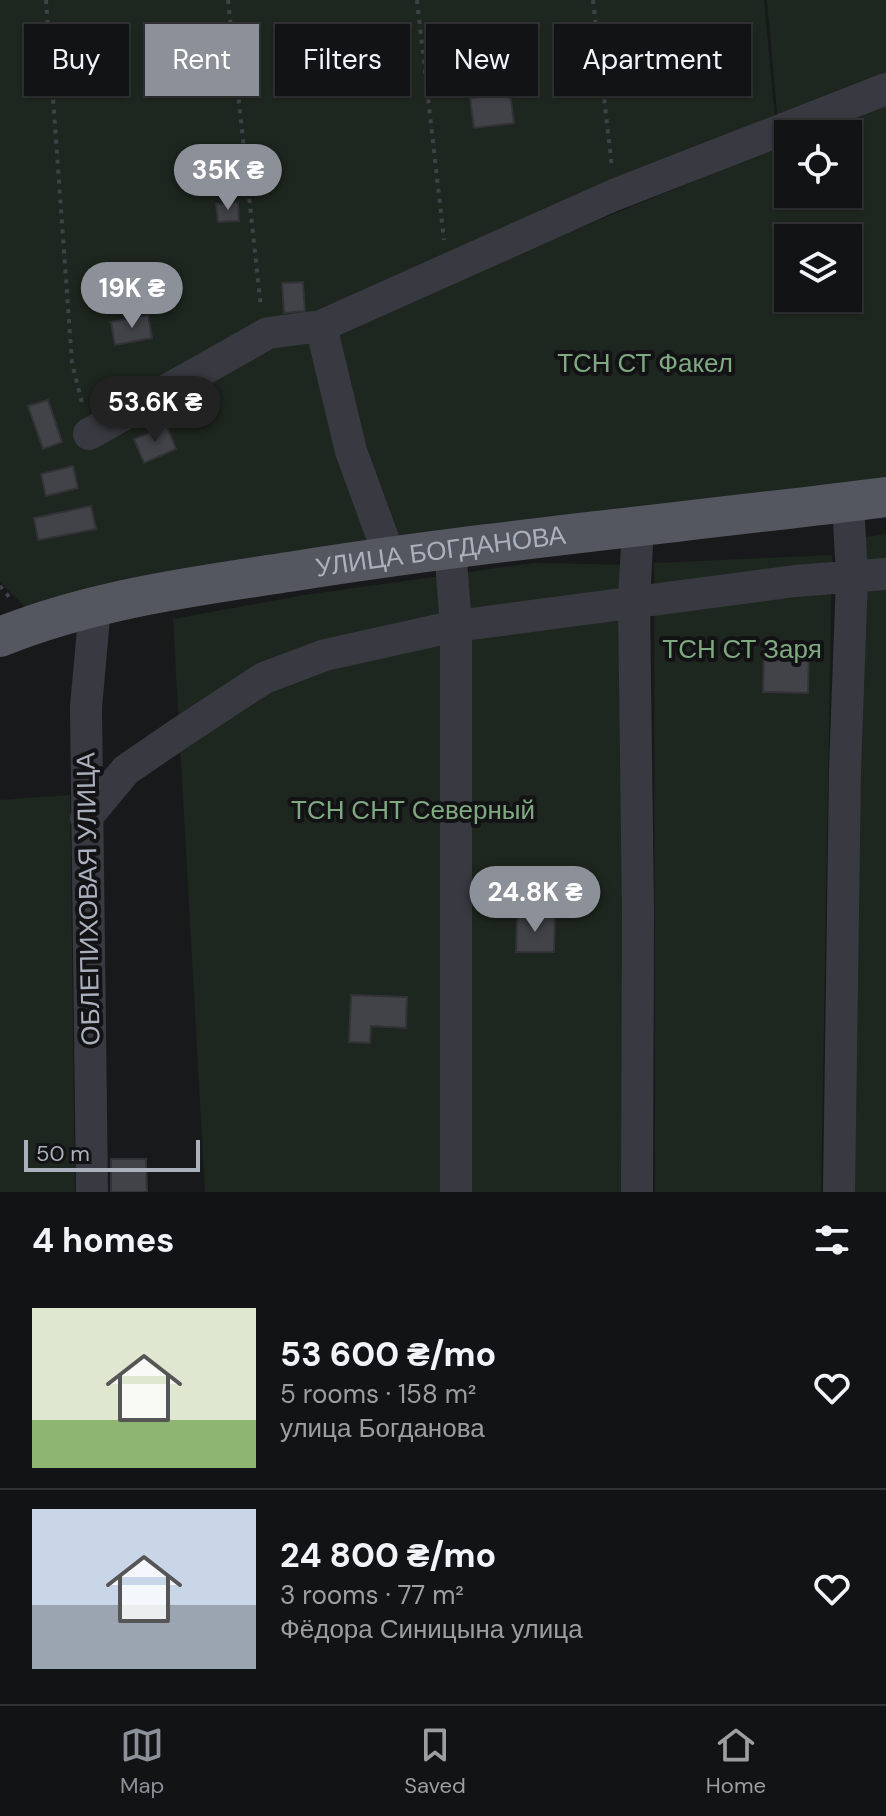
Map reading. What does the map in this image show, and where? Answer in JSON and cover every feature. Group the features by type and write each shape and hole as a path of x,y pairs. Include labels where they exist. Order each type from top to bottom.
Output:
{"main road":[{"name":"УЛИЦА БОГДАНОВА","path":"0,637 148,594 389,555 867,499"}],"street":[{"path":"89,434 268,333 321,326 614,195 886,89"},
{"path":"321,326 351,451 389,555"},
{"path":"839,1192 845,770 852,577 867,499"},
{"path":"637,1192 638,912 634,601 638,526"},
{"path":"450,548 456,626 456,1192"},
{"path":"86,818 126,770 264,678 325,655 456,626 634,601 886,574"},
{"name":"ОБЛЕПИХОВАЯ УЛИЦА","path":"92,1192 86,707 95,607"}],"path":[{"path":"46,0 72,363 89,434"},
{"path":"228,0 258,295 268,333"},
{"path":"417,0 447,270"},
{"path":"593,0 614,195"}],"green space":[{"name":"ТСН СТ Факел","path":"0,0 764,0 775,120 774,141 336,327 774,149 774,208 862,208 862,120 844,120 886,103 886,486 381,548 32,614 0,582"},
{"path":"767,0 886,0 886,82 786,120 778,120"},
{"path":"886,534 886,1192 830,1192 865,537"},
{"name":"ТСН СТ Заря","path":"832,555 821,1192 655,1192 654,563"},
{"name":"ТСН СНТ Северный","path":"534,563 645,565 636,1192 205,1192 173,619 304,595"},
{"path":"70,795 75,1192 0,1192 0,800"}],"building":[{"path":"510,96 514,123 474,128 470,98"},
{"path":"238,202 239,221 218,222 216,204"},
{"path":"303,282 305,311 284,313 282,283"},
{"path":"148,315 152,338 115,345 111,322"},
{"path":"48,400 62,442 43,449 28,406"},
{"path":"167,426 176,449 144,463 134,439"},
{"path":"73,466 78,488 46,496 41,474"},
{"path":"91,506 96,529 38,540 34,518"},
{"path":"764,649 809,649 808,693 763,692"},
{"path":"517,916 555,917 554,952 516,952"},
{"path":"351,995 407,997 406,1028 371,1026 370,1043 349,1042"},
{"path":"111,1159 146,1159 147,1192 111,1192"}]}
